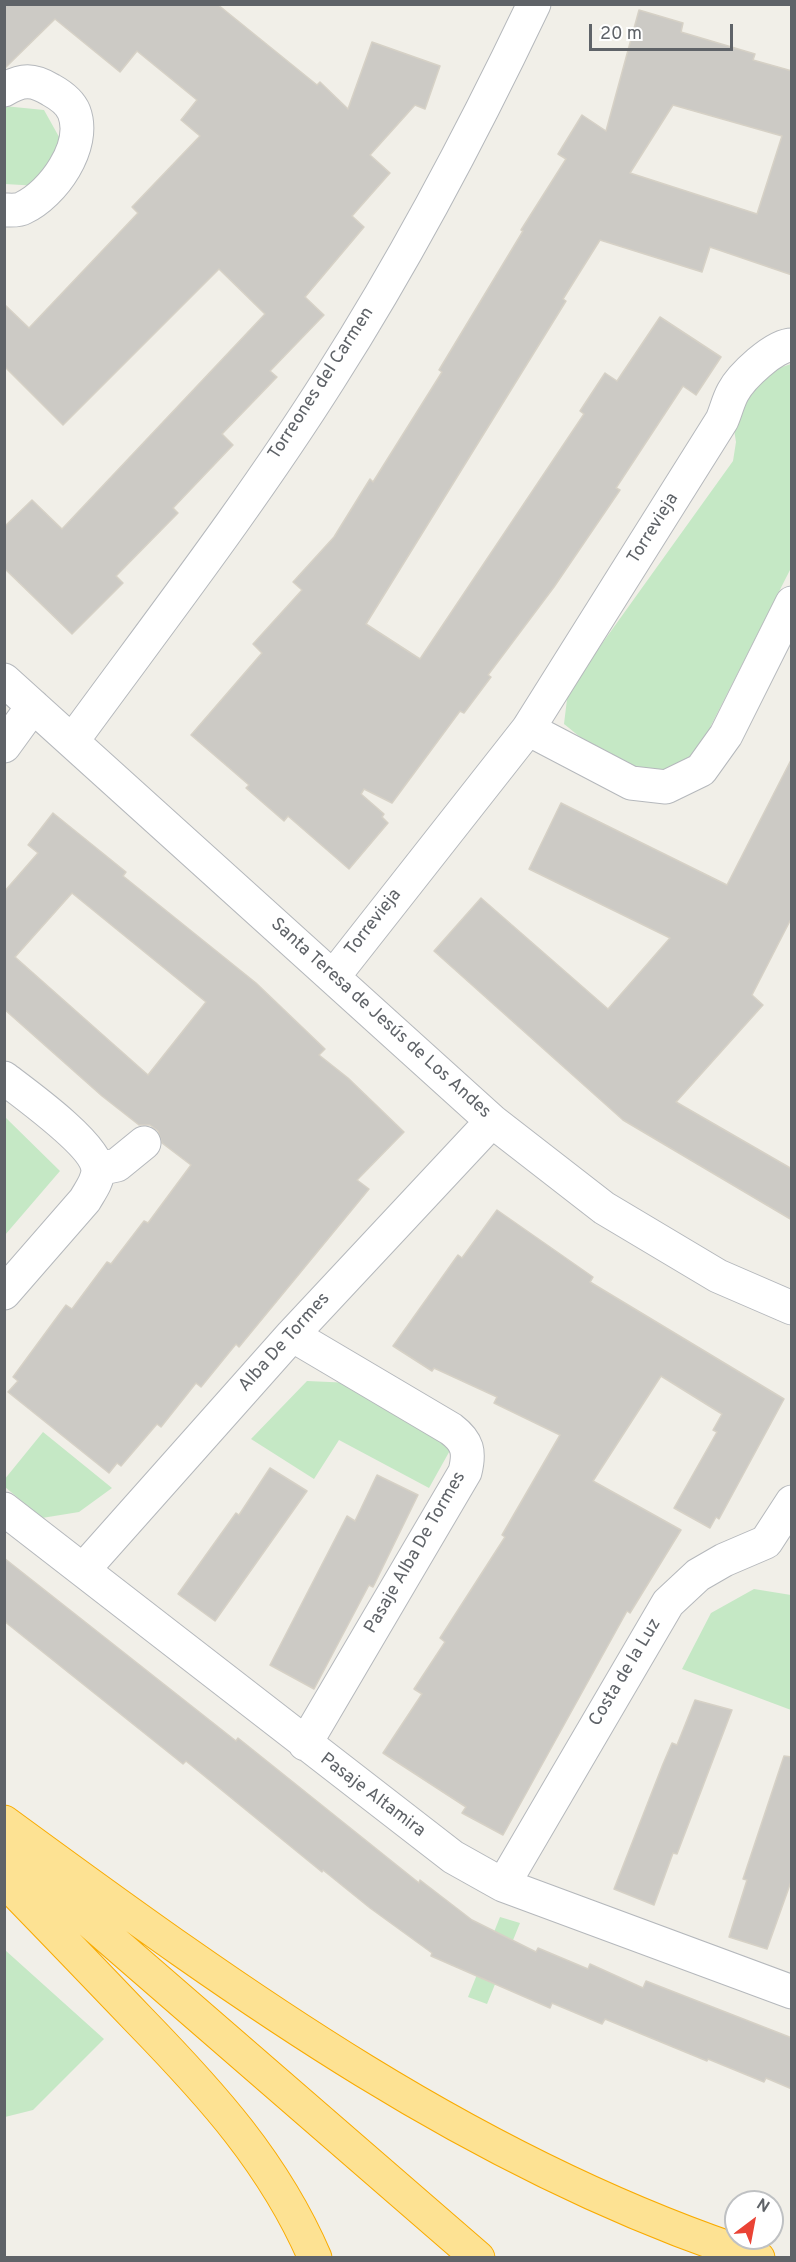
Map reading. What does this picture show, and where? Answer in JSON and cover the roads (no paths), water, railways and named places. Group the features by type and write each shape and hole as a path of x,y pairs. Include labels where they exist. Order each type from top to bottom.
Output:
{"highway":[{"path":"4,1822 168,1941 381,2084 504,2151 605,2199 703,2240 758,2258"},
{"path":"4,1847 478,2258"},
{"path":"4,1880 207,2090 257,2155 287,2200 315,2258"}],"street":[{"name":"Torreones del Carmen","path":"73,740 228,526 330,378 417,231 487,102 534,4"},
{"path":"4,90 19,81 34,81 63,97 74,111 77,126 74,148 46,191 22,209 4,210"},
{"name":"Torrevieja","path":"333,977 528,729 722,420 733,391 759,362 784,345 792,345"},
{"path":"528,729 631,783 666,787 701,770 726,735 792,603"},
{"name":"Santa Teresa de Jesús de Los Andes","path":"4,680 492,1121 604,1208 718,1276 792,1308"},
{"path":"4,746 33,706"},
{"path":"4,1078 78,1139 92,1155 98,1169 95,1184 85,1200 4,1293"},
{"name":"Alba De Tormes","path":"83,1570 292,1335 492,1121"},
{"path":"98,1169 117,1165 144,1143"},
{"name":"Pasaje Alba De Tormes","path":"292,1335 451,1429 467,1446 469,1458 465,1472 305,1744"},
{"name":"Costa de la Luz","path":"503,1885 668,1603 698,1575 724,1560 779,1547 792,1502"},
{"name":"Pasaje Altamira","path":"4,1509 453,1857 503,1885 791,1991"}]}
